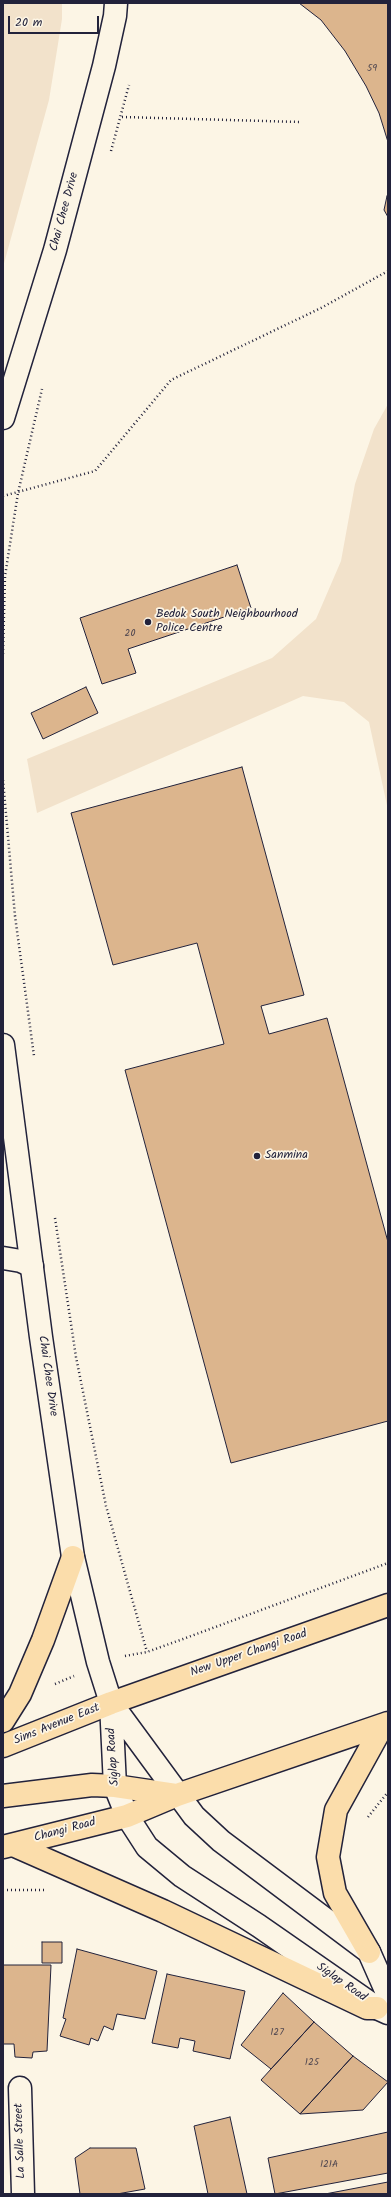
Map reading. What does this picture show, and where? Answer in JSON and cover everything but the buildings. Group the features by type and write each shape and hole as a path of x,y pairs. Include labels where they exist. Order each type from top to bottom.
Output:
{"main road":[{"path":"3,1721 20,1694 73,1557"},
{"name":"New Upper Changi Road","path":"111,1703 388,1605"},
{"name":"Sims Avenue East","path":"3,1746 111,1703"},
{"path":"127,1816 177,1795 385,1724"},
{"path":"369,1952 336,1893 328,1858 336,1810 385,1724"},
{"path":"3,1796 92,1785 115,1786 177,1795"},
{"name":"Changi Road","path":"8,1846 127,1816"},
{"path":"8,1846 163,1911 367,2008 384,2005"}],"street":[{"name":"Chai Chee Drive","path":"3,418 55,250 92,114 116,16 116,3"},
{"name":"Chai Chee Drive","path":"3,1045 32,1266 73,1557 98,1662 111,1703"},
{"path":"3,1258 21,1261 32,1266"},
{"name":"Siglap Road","path":"111,1703 115,1786 127,1816 147,1847 182,1876 384,2005"},
{"name":"Siglap Road","path":"111,1703 177,1795 194,1816 221,1841 369,1952 384,2005"},
{"name":"La Salle Street","path":"20,2088 23,2194"}],"path":[{"path":"110,154 122,117 130,82"},
{"path":"92,114 122,117 300,122"},
{"path":"3,496 95,471 171,380 321,308 388,271"},
{"path":"3,654 5,576 18,493 43,384"},
{"path":"3,780 15,916 34,1058"},
{"path":"55,1216 76,1357 106,1506 147,1652"},
{"path":"28,1672 53,1684 79,1675 98,1662 147,1652 388,1564"},
{"path":"368,1817 388,1792"}],"shaded area":[{"path":"3,3 62,3 62,19 49,100 3,267"},
{"path":"388,404 388,810 369,722 344,702 303,696 37,813 27,759 272,658 316,619 341,561 355,484 374,429"}],"place":[{"name":"Bedok South Neighbourhood Police Centre","path":"148,622"},
{"name":"Sanmina","path":"257,1156"}]}
